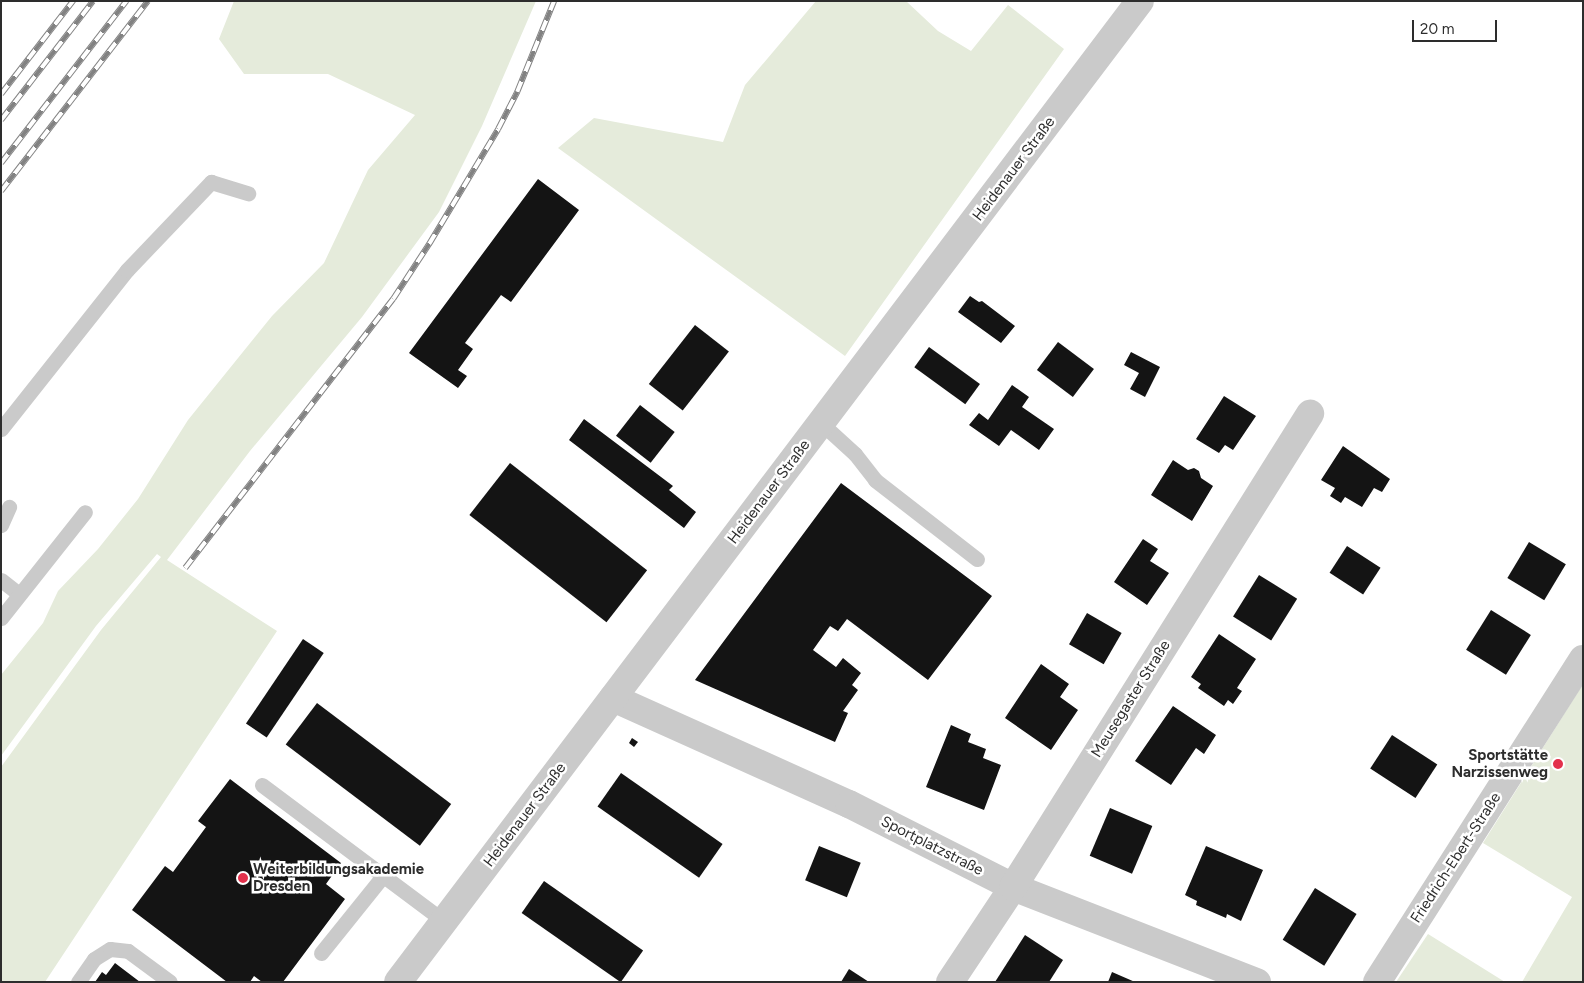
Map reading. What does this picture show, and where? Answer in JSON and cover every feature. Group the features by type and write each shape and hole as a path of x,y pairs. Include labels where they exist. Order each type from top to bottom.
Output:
{"street":[{"name":"Heidenauer Straße","path":"398,982 1140,1"},
{"name":"Meusegaster Straße","path":"950,982 1013,887 1310,414"},
{"name":"Friedrich-Ebert-Straße","path":"1377,982 1583,659"},
{"name":"Sportplatzstraße","path":"613,698 849,804 1013,887 1257,982"}],"lane":[{"path":"1,429 127,270 211,182 248,193"},
{"path":"821,423 854,454 875,480 977,559"},
{"path":"1,525 9,507"},
{"path":"1,618 85,512"},
{"path":"1,580 19,594"},
{"path":"262,785 444,921"},
{"path":"321,953 383,876"},
{"path":"78,982 94,959 110,949 128,951 170,982"}],"green space":[{"path":"234,1 536,1 482,126 439,212 362,317 250,451 167,560 277,631 45,982 1,982 1,767 101,630 161,557 157,554 96,626 1,756 1,675 43,623 58,591 98,549 138,499 188,420 272,316 324,263 368,170 415,115 328,74 244,74 219,39"},
{"path":"816,1 906,1 938,31 971,51 1008,5 1064,49 845,356 558,148 594,118 723,142 745,85"},
{"name":"Sportstätte Narzissenweg","path":"1583,684 1583,982 1522,982 1572,897 1483,843"},
{"path":"1428,934 1505,982 1396,982"}],"building":[{"path":"538,179 579,210 511,302 501,295 465,343 473,349 458,370 467,376 458,388 409,353"},
{"path":"970,296 979,302 982,301 1015,326 1001,343 958,312"},
{"path":"695,325 729,351 683,411 649,384"},
{"path":"1058,342 1094,369 1073,397 1037,370"},
{"path":"929,347 980,384 965,404 914,367"},
{"path":"1131,352 1160,367 1145,397 1130,389 1139,373 1124,365"},
{"path":"1012,385 1029,397 1022,407 1054,429 1039,450 1011,430 999,446 969,425 979,413 988,420"},
{"path":"1224,396 1256,416 1233,450 1225,445 1219,453 1196,439"},
{"path":"640,405 675,432 651,463 616,436"},
{"path":"584,419 673,486 669,490 696,512 684,528 569,440"},
{"path":"1343,446 1390,479 1382,492 1374,488 1362,507 1345,497 1341,503 1330,496 1335,488 1321,480"},
{"path":"1173,460 1188,470 1194,468 1199,471 1201,478 1213,486 1192,521 1151,495"},
{"path":"510,463 647,570 606,622 469,515"},
{"path":"841,483 992,596 928,680 847,619 838,631 830,626 813,650 836,667 843,658 861,673 852,685 858,690 843,711 848,713 835,742 695,680"},
{"path":"1143,539 1158,549 1150,561 1169,573 1147,605 1114,582"},
{"path":"1529,542 1566,564 1544,600 1507,578"},
{"path":"1347,546 1381,568 1363,595 1330,573"},
{"path":"1259,575 1297,599 1271,640 1233,617"},
{"path":"1491,610 1531,635 1506,675 1466,650"},
{"path":"1087,613 1122,633 1104,664 1069,644"},
{"path":"1219,634 1256,659 1237,688 1242,691 1233,704 1228,700 1224,706 1198,688 1201,684 1191,677"},
{"path":"303,639 324,653 267,738 246,724"},
{"path":"1041,664 1069,684 1060,697 1078,710 1051,750 1005,718"},
{"path":"317,703 451,804 420,846 286,745"},
{"path":"1173,706 1216,735 1204,754 1196,748 1171,785 1135,761"},
{"path":"951,725 971,734 968,742 986,749 983,758 1001,765 984,810 926,787"},
{"path":"1392,735 1437,764 1416,798 1370,769"},
{"path":"632,738 638,742 634,747 629,743"},
{"path":"621,773 723,844 699,878 597,807"},
{"name":"Weiterbildungsakademie Dresden","path":"230,779 341,863 326,884 345,899 283,982 262,982 254,976 250,982 227,982 132,910 165,866 173,872 206,827 198,821"},
{"path":"1110,808 1152,826 1132,874 1090,856"},
{"path":"819,846 861,863 847,897 805,880"},
{"path":"1206,846 1263,870 1241,921 1227,914 1226,918 1196,905 1197,901 1185,895"},
{"path":"544,881 643,950 620,982 522,913"},
{"path":"1315,888 1357,914 1324,966 1283,940"},
{"path":"1025,935 1063,960 1049,982 995,982"},
{"path":"115,963 140,982 95,982 102,972 106,975"},
{"path":"849,969 869,982 841,982"},
{"path":"1112,972 1135,982 1108,982"}],"railway":[{"path":"1,94 73,1"},
{"path":"1,120 93,1"},
{"path":"1,163 126,1"},
{"path":"1,191 148,1"},
{"path":"185,568 393,299 429,244 498,129 517,92 554,1"}],"place":[{"name":"Sportstätte Narzissenweg","path":"1558,764"},
{"name":"Weiterbildungsakademie Dresden","path":"243,878"}]}
